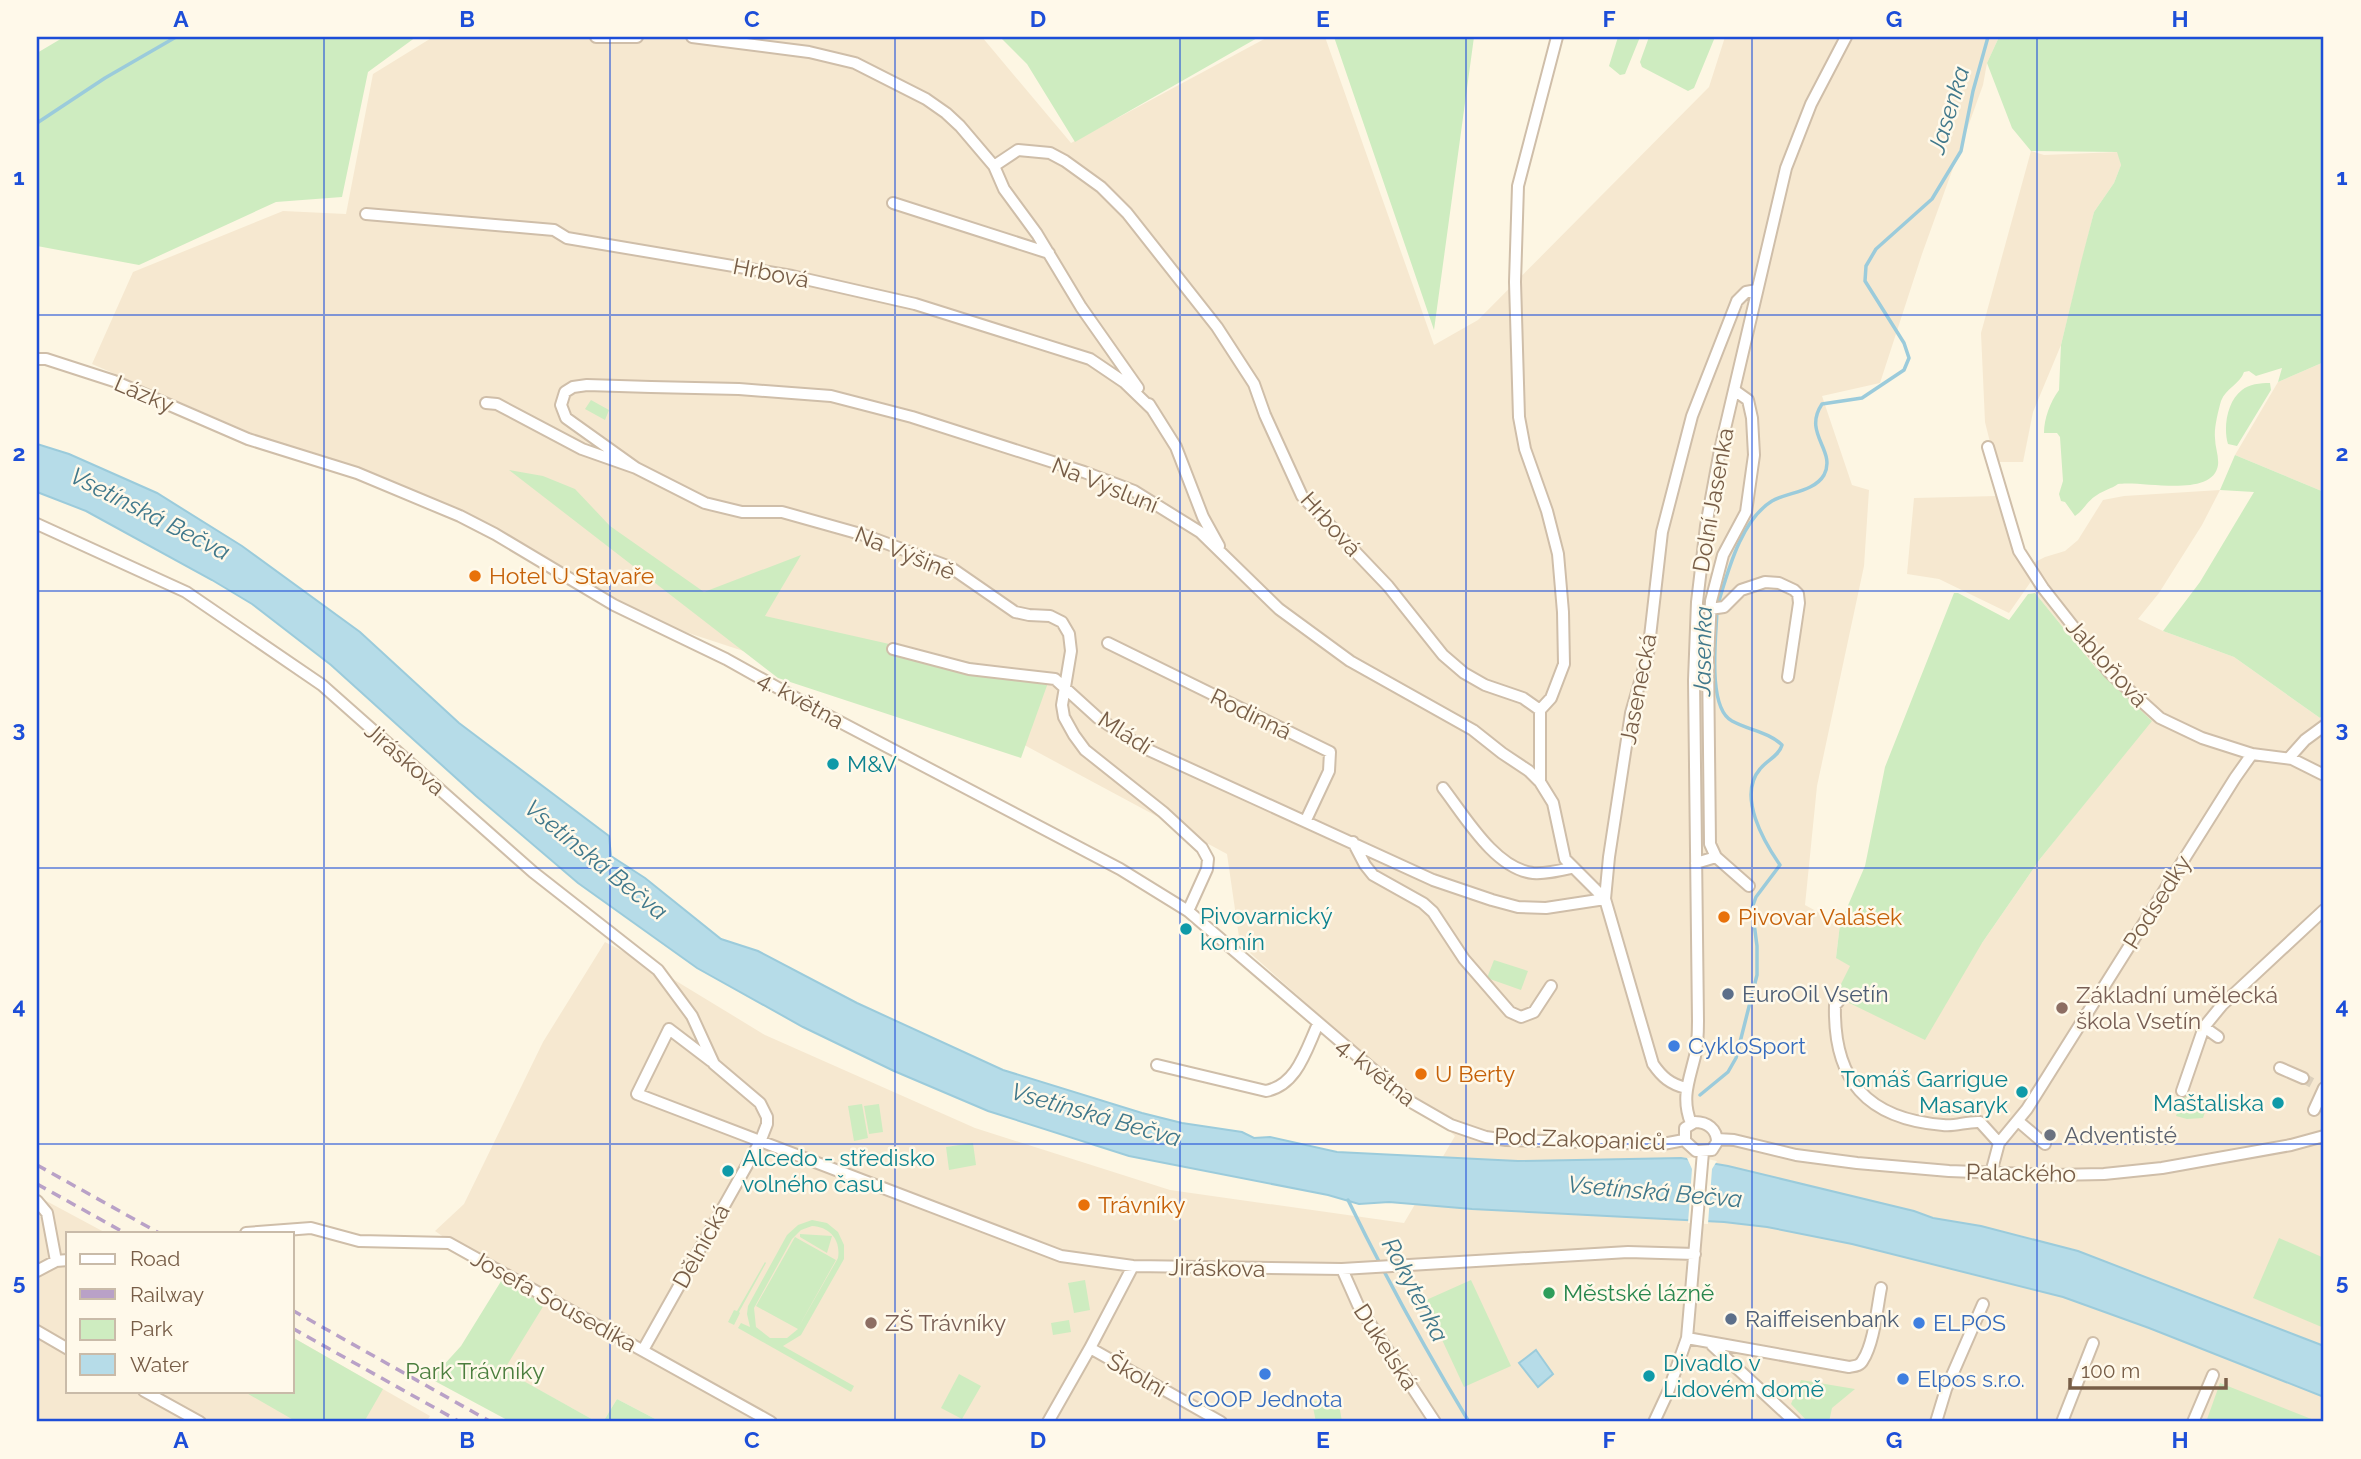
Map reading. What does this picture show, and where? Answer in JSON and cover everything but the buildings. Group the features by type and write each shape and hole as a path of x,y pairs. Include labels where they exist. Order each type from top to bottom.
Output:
{"street":[{"path":"596,37 637,37"},
{"name":"Hrbová","path":"692,37 809,52 855,63 926,99 960,125 994,166 1004,189 1152,409 1175,447 1203,517 1222,551"},
{"path":"1540,782 1541,710 1550,698 1564,664 1563,612 1559,554 1525,449 1519,417 1515,282 1518,186 1557,37"},
{"name":"Dolní Jasenka","path":"1691,1123 1685,1107 1686,1088 1698,1041 1693,706 1697,602 1712,489 1790,157 1811,104 1846,37"},
{"name":"Hrbová","path":"994,166 1018,150 1050,153 1101,187 1127,213 1217,327 1247,372 1302,496 1388,586 1443,655 1464,673 1485,685 1524,698 1541,710"},
{"path":"893,203 1049,253"},
{"name":"Hrbová","path":"366,214 554,230 567,238 792,276 915,304 1090,359 1124,382 1152,409"},
{"name":"Jasenecká","path":"1686,1088 1671,1083 1653,1064 1605,899 1616,801 1631,713 1648,654 1665,521 1692,416 1707,374 1740,296 1757,290"},
{"name":"Lázky","path":"37,359 46,359 114,381 248,439"},
{"name":"Na Výsluní","path":"636,468 566,418 561,405 565,391 573,387 587,386 739,389 831,396 870,405 1084,472 1134,491 1200,532 1279,609 1350,662 1473,730 1530,771 1553,803 1561,848 1571,867 1605,899"},
{"name":"Dolní Jasenka","path":"1716,858 1710,847 1708,656 1715,608 1714,583 1723,555 1746,512 1754,436 1750,407 1745,397 1734,390"},
{"name":"Na Výšině","path":"486,403 497,404 582,449 636,468 705,503 723,509 782,512 864,535 950,567 1015,612 1051,615 1062,622 1069,634 1071,651 1062,705 1064,717 1085,750 1163,812 1202,848 1208,859 1207,869 1188,911"},
{"name":"4. května","path":"248,439 357,473 460,516 614,605 726,659 1120,869 1188,911 1411,1102 1436,1118"},
{"name":"Jabloňová","path":"1988,447 2019,551 2043,588 2109,672 2160,718 2202,738 2252,754 2289,758 2324,775"},
{"name":"Jiráskova","path":"37,524 186,592 322,685 533,872 658,970 692,1016 714,1064"},
{"name":"Dolní Jasenka","path":"1715,608 1741,590 1760,583 1779,583 1797,592 1799,603 1787,677"},
{"name":"Rodinná","path":"1108,643 1330,752 1329,771 1306,820"},
{"name":"Mládí","path":"893,649 969,669 1055,679 1098,718 1142,747 1433,880 1492,901 1518,907 1546,908 1605,899"},
{"path":"2289,758 2305,740 2324,726"},
{"name":"Podsedky","path":"1991,1173 1999,1143 2018,1121 2252,754"},
{"path":"1443,788 1467,823 1498,855 1513,866 1530,873 1551,873 1571,867"},
{"path":"1353,842 1373,875 1423,903 1433,912 1464,959 1510,1012 1521,1017 1534,1012 1551,986"},
{"path":"1696,863 1716,858 1749,886"},
{"path":"2182,1091 2204,1027 2222,1005 2324,910"},
{"path":"1838,1002 1835,1005 1835,1020 1838,1044 1847,1074 1871,1103 1900,1116 1943,1126 1980,1122 1999,1143"},
{"path":"677,1035 692,1016"},
{"name":"4. května","path":"1157,1065 1266,1091 1275,1089 1298,1069 1318,1024"},
{"path":"2204,1027 2218,1037"},
{"name":"Jiráskova","path":"760,1142 767,1124 760,1103 669,1029 637,1094 760,1142 1061,1256 1133,1266 1342,1269 1628,1252 1695,1254"},
{"path":"2280,1068 2303,1078"},
{"path":"2314,1110 2321,1087"},
{"name":"Pod Zakopaniců","path":"1436,1118 1469,1133 1506,1140 1653,1144 1684,1140"},
{"path":"2018,1121 2045,1144"},
{"path":"1691,1123 1708,1125 1715,1132 1717,1139 1714,1149 1703,1155 1684,1140 1684,1130 1691,1123"},
{"name":"Palackého","path":"1717,1139 1835,1160 1991,1173 2080,1175 2137,1171 2291,1145 2324,1136"},
{"name":"Dělnická","path":"643,1350 760,1142"},
{"path":"1654,1422 1673,1381 1686,1338 1703,1155"},
{"path":"37,1201 47,1213 62,1261 37,1271"},
{"name":"Josefa Sousedíka","path":"256,1232 310,1228 359,1241 449,1243 771,1422"},
{"path":"1048,1422 1133,1266"},
{"name":"Dukelská","path":"1342,1269 1359,1305 1435,1422"},
{"path":"1686,1338 1849,1367 1856,1366 1861,1363 1868,1346 1881,1288"},
{"path":"1936,1422 1946,1389 1983,1304"},
{"path":"37,1331 66,1348"},
{"path":"1710,1343 1795,1422"},
{"path":"2062,1422 2093,1343"},
{"name":"Školní","path":"1090,1348 1214,1421"},
{"path":"2193,1422 2213,1375"},
{"path":"146,1392 200,1422"}],"shaded area":[{"path":"433,37 982,37 1071,143 1268,37 1325,37 1434,345 1478,320 1709,87 1725,37 1999,37 1987,63 1983,85 1922,254 1880,383 1822,396 1852,485 1869,490 1864,566 1817,786 1805,905 1840,924 1836,958 1982,943 2040,859 2151,721 2096,668 2035,593 2032,580 2009,613 1939,579 1907,574 1914,498 1997,496 2019,558 2025,567 2065,551 2078,540 2103,500 2124,496 2220,490 2202,525 2159,593 2138,619 2234,657 2320,718 2324,714 2324,1422 661,1422 617,1399 603,1422 597,1422 503,1370 503,1278 435,1231 464,1204 543,1042 605,942 658,970 765,1035 975,1128 1170,1190 1404,1223 1455,1136 1240,944 1227,854 987,725 829,679 670,627 492,537 92,364 133,272 283,211 346,214 373,74"},
{"path":"2031,151 2044,155 2118,152 2121,165 2114,183 2094,212 2061,345 2033,412 2023,462 1995,462 1985,422 1981,333"},
{"path":"2324,362 2324,492 2235,455 2278,382"},
{"path":"37,1196 104,1232 66,1232 66,1392 294,1392 294,1338 430,1416 426,1422 37,1422"}],"green space":[{"path":"64,37 416,37 368,72 342,197 276,202 139,265 37,246 37,53"},
{"path":"1000,37 1259,37 1075,142 1027,64"},
{"path":"1334,37 1474,37 1434,330"},
{"path":"1618,37 1640,37 1625,74 1620,75 1609,66"},
{"path":"1649,37 1715,37 1694,88 1688,91 1642,67 1640,62"},
{"path":"1999,37 2324,37 2324,362 2278,382 2282,368 2256,376 2249,371 2244,372 2221,401 2215,434 2218,465 2213,475 2204,482 2175,486 2118,484 2094,497 2075,516 2065,502 2061,501 2059,494 2063,481 2060,437 2057,433 2044,433 2045,422 2050,405 2059,390 2061,345 2094,212 2114,183 2121,165 2117,152 2031,151 2012,128 1987,63"},
{"path":"2270,383 2271,390 2237,446 2228,444 2228,415 2237,395 2251,385"},
{"path":"591,400 609,410 605,420 585,409"},
{"path":"2235,455 2324,492 2324,714 2320,718 2234,657 2163,631 2200,582 2254,492 2220,490"},
{"path":"509,470 543,476 575,489 610,526 704,592 801,555 765,616 1049,680 1021,758 778,678"},
{"path":"1954,593 2009,620 2028,594 2035,593 2096,668 2152,721 2040,859 1982,943 1925,1040 1835,996 1850,966 1836,958 1840,924 1865,866 1885,767"},
{"path":"1494,960 1528,971 1521,990 1487,978"},
{"path":"2183,1095 2208,1103 2203,1118 2187,1119 2176,1116"},
{"path":"862,1104 868,1138 854,1141 848,1106"},
{"path":"879,1104 883,1132 869,1134 864,1106"},
{"path":"973,1143 976,1165 949,1170 946,1147"},
{"path":"812,1220 827,1223 838,1232 844,1245 844,1259 801,1335 783,1346 854,1386 851,1392 738,1328 741,1323 750,1327 748,1306 787,1235 798,1225","holes":["818,1227 829,1232 836,1240 838,1258 798,1328 836,1260 795,1237 756,1306 798,1329 787,1338 770,1338 756,1327 754,1308 792,1239 801,1230"]},
{"path":"800,1234 832,1236 827,1253 800,1237"},
{"path":"2279,1238 2324,1258 2324,1328 2253,1298"},
{"path":"765,1262 734,1325 728,1322 734,1310 737,1311"},
{"name":"Park Trávníky","path":"503,1278 544,1305 504,1370 597,1422 511,1422 431,1379 461,1346"},
{"path":"1085,1280 1090,1310 1074,1313 1068,1283"},
{"path":"1471,1280 1511,1366 1464,1387 1424,1301"},
{"path":"1069,1320 1071,1332 1053,1335 1051,1323"},
{"path":"294,1338 383,1389 364,1422 297,1422 245,1392 294,1392"},
{"path":"959,1374 981,1386 962,1419 941,1408"},
{"path":"1801,1380 1855,1389 1832,1408 1829,1422 1808,1422 1791,1404"},
{"path":"2220,1383 2319,1422 2206,1422"},
{"path":"1338,1398 1342,1422 1316,1422 1312,1402"},
{"path":"617,1399 661,1422 603,1422"}],"water":[{"name":"Vsetínská Bečva","path":"37,444 69,454 157,493 242,546 360,632 459,723 609,836 611,856 645,878 721,939 758,951 857,1003 1003,1070 1182,1123 1242,1132 1254,1138 1270,1137 1337,1152 1518,1161 1681,1158 1728,1166 1914,1211 1933,1218 1981,1226 2078,1251 2324,1346 2324,1397 2063,1297 1852,1244 1767,1227 1724,1222 1389,1202 1359,1204 1328,1195 1129,1156 988,1111 894,1071 803,1027 697,968 578,883 476,796 331,665 252,604 86,511 37,492"},
{"path":"1536,1350 1553,1374 1538,1387 1519,1363"}],"pier":[{"path":"1687,1158 1717,1161 1712,1169 1708,1224 1688,1223 1692,1169"}],"waterway":[{"path":"37,123 105,78 176,37"},
{"name":"Jasenka","path":"1718,604 1737,547 1752,520 1772,501 1814,485 1824,475 1826,458 1816,424 1822,404 1862,398 1904,370 1909,358 1904,343 1865,281 1866,266 1876,249 1932,199 1961,151 1973,91 1988,37"},
{"name":"Jasenka","path":"1700,1095 1728,1072 1736,1058 1757,975 1757,946 1752,908 1756,897 1780,865 1755,818 1751,792 1760,769 1782,745 1771,737 1732,721 1724,714 1716,687 1717,611"},
{"name":"Rokytenka","path":"1348,1200 1406,1312 1469,1422"}],"tunnel":[{"path":"2303,1078 2316,1085"}],"railway":[{"path":"37,1165 157,1232"},
{"path":"37,1184 123,1232"},
{"path":"294,1311 491,1422"},
{"path":"294,1329 460,1422"}],"place":[{"name":"Hotel U Stavaře","path":"475,576"},
{"name":"M&V","path":"833,764"},
{"name":"Pivovar Valášek","path":"1724,917"},
{"name":"Pivovarnický komín","path":"1186,929"},
{"name":"EuroOil Vsetín","path":"1728,994"},
{"name":"Základní umělecká škola Vsetín","path":"2062,1008"},
{"name":"CykloSport","path":"1674,1046"},
{"name":"U Berty","path":"1421,1074"},
{"name":"Tomáš Garrigue Masaryk","path":"2022,1092"},
{"name":"Maštaliska","path":"2278,1103"},
{"name":"Adventisté","path":"2050,1135"},
{"name":"Alcedo - středisko volného času","path":"728,1171"},
{"name":"Trávníky","path":"1084,1205"},
{"name":"Městské lázně","path":"1549,1293"},
{"name":"Raiffeisenbank","path":"1731,1319"},
{"name":"ZŠ Trávníky","path":"871,1323"},
{"name":"ELPOS","path":"1919,1323"},
{"name":"COOP Jednota","path":"1265,1374"},
{"name":"Divadlo v Lidovém domě","path":"1649,1376"},
{"name":"Elpos s.r.o.","path":"1903,1379"}]}
